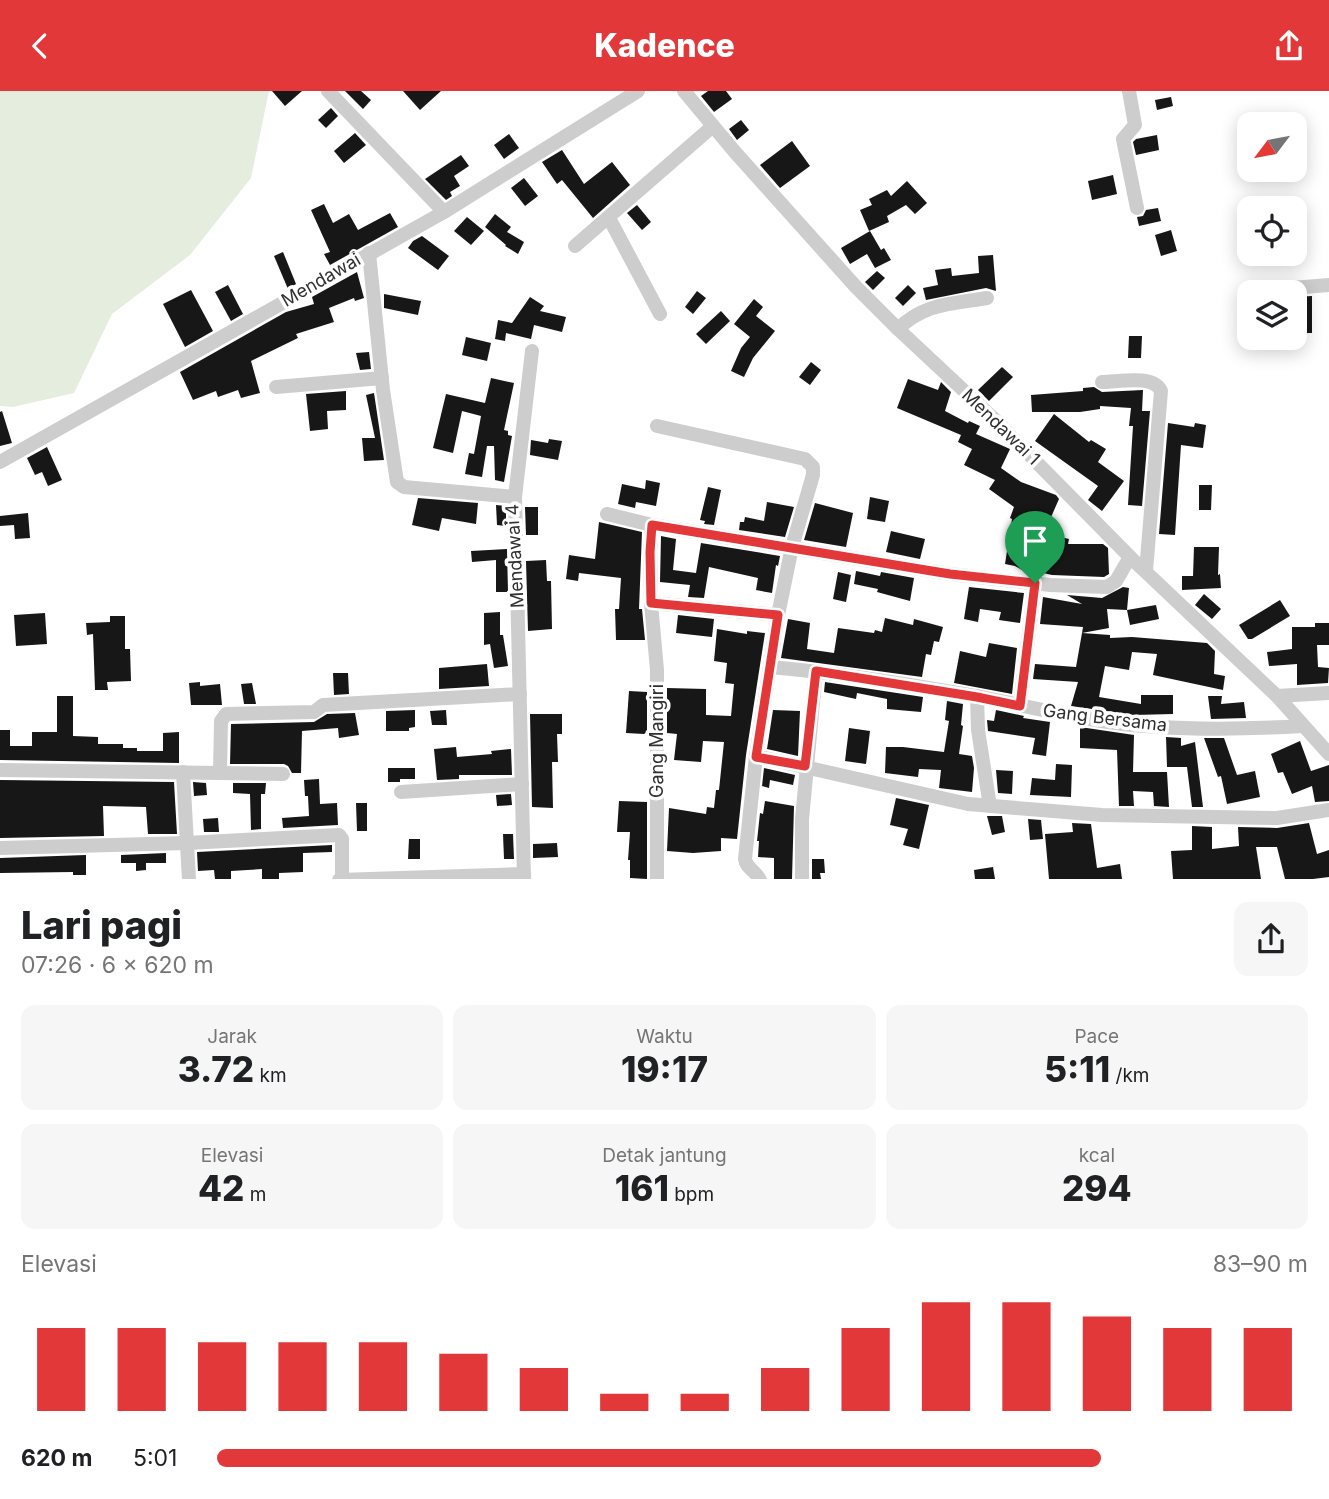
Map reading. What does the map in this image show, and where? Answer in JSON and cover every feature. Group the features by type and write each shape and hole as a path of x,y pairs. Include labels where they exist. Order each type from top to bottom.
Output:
{"street":[{"name":"Mendawai","path":"0,462 444,212 638,91"},
{"name":"Mendawai 1","path":"684,91 856,287 991,416 1130,557 1277,696 1329,754"},
{"path":"1129,91 1135,125 1123,139 1138,208"},
{"path":"331,92 444,212"},
{"path":"575,246 713,126"},
{"path":"609,219 660,314"},
{"name":"Mendawai 4","path":"369,253 395,478 404,487 515,497 524,877"},
{"path":"1307,287 1329,285"},
{"path":"898,329 909,317 926,309 987,298"},
{"path":"515,497 532,351"},
{"path":"276,387 382,378"},
{"path":"1102,382 1150,381 1161,391 1146,571"},
{"path":"657,426 809,461 813,467 778,615 756,757 745,859 747,866 758,874 760,879"},
{"path":"607,514 652,525 950,574 1035,583 1107,587 1116,581 1130,557"},
{"name":"Gang Mangiri","path":"652,525 651,603 657,670 657,879"},
{"path":"1020,706 1035,583"},
{"path":"651,603 778,615"},
{"name":"Gang Bersama","path":"770,667 816,671 977,697 1102,721 1153,726 1244,729 1302,726"},
{"path":"802,879 805,766 816,671"},
{"path":"220,773 221,721 226,715 314,712 323,705 520,694"},
{"path":"1277,696 1329,694"},
{"path":"977,697 978,730 990,806"},
{"path":"756,757 968,804 1102,815 1277,818 1329,810"},
{"path":"0,770 283,774"},
{"path":"183,772 189,879"},
{"path":"401,792 522,784"},
{"path":"0,848 187,843 339,835 342,839 341,879 524,877"}],"shaded area":[{"path":"0,91 269,91 251,178 190,255 112,314 74,393 13,407 0,406"}],"building":[{"path":"272,91 302,91 285,106"},
{"path":"345,91 361,91 371,100 363,109"},
{"path":"403,91 441,91 420,110"},
{"path":"708,91 726,91 732,99 714,112 701,96"},
{"path":"1171,97 1173,106 1157,110 1155,100"},
{"path":"331,108 338,116 326,128 318,120"},
{"path":"741,120 749,130 737,140 729,129"},
{"path":"355,133 366,145 344,163 334,151"},
{"path":"509,134 519,148 504,159 494,145"},
{"path":"1157,135 1159,150 1136,155 1133,142 1136,139"},
{"path":"792,141 810,166 780,188 760,165"},
{"path":"562,150 584,184 612,162 630,185 593,218 562,180 557,184 542,162"},
{"path":"461,155 469,166 454,176 460,186 450,192 452,196 446,200 425,179"},
{"path":"1113,175 1117,194 1092,200 1088,181"},
{"path":"524,178 538,196 525,206 511,188"},
{"path":"907,181 927,203 915,214 906,205 887,216 889,222 869,231 860,210 872,205 869,199 887,190 891,196"},
{"path":"324,204 333,223 349,214 358,230 390,213 398,227 330,265 324,254 330,252 311,210"},
{"path":"637,205 651,222 642,230 627,213"},
{"path":"1158,208 1161,221 1139,226 1137,217 1143,216 1146,210"},
{"path":"495,214 511,227 507,232 524,242 518,254 485,227"},
{"path":"467,217 484,231 471,245 454,231"},
{"path":"1171,230 1177,251 1161,256 1155,235"},
{"path":"870,231 881,250 884,248 891,260 875,268 867,254 850,264 841,248"},
{"path":"422,236 449,256 438,270 408,248"},
{"path":"283,252 296,284 288,289 274,256"},
{"path":"993,255 996,291 986,288 926,300 923,288 938,285 935,270 951,268 952,276 979,273 978,256"},
{"path":"877,271 885,278 873,290 865,282"},
{"path":"357,272 364,298 355,301 354,298 329,308 334,322 296,334 298,338 251,361 260,393 241,398 238,390 218,397 216,391 193,400 180,372 286,312 314,304 312,297"},
{"path":"228,285 243,314 231,321 215,292"},
{"path":"908,285 916,293 903,306 895,298"},
{"path":"191,290 213,331 185,347 163,304"},
{"path":"697,291 706,298 693,314 685,307"},
{"path":"384,294 421,301 418,315 384,308"},
{"path":"1307,296 1312,296 1312,333 1307,333"},
{"path":"530,297 544,306 540,311 566,317 562,332 534,325 531,339 506,333 505,341 495,339 498,320 512,323"},
{"path":"754,299 763,307 756,316 775,331 753,358 744,377 731,371 741,348 750,337 734,324"},
{"path":"721,311 730,321 706,344 696,334"},
{"path":"1129,336 1142,336 1141,358 1128,358"},
{"path":"466,337 491,343 487,361 462,355"},
{"path":"369,352 371,369 360,370 356,353"},
{"path":"811,362 821,370 810,385 799,377"},
{"path":"1002,367 1013,377 989,401 978,390"},
{"path":"491,378 514,383 504,430 512,436 504,482 495,480 494,446 487,446 482,477 465,474 469,453 474,454 481,416 462,411 453,453 433,448 446,394 485,403"},
{"path":"908,379 938,390 941,382 951,392 945,411 980,426 976,434 1010,449 1001,468 1021,482 1056,495 1059,499 1044,533 1069,539 1068,544 1103,544 1108,548 1109,574 1104,577 1052,575 1030,570 1027,573 1005,564 1010,518 1014,507 989,489 995,480 964,465 972,449 958,442 961,435 897,408"},
{"path":"1094,387 1102,392 1143,390 1142,411 1150,411 1142,506 1128,505 1133,426 1129,426 1131,408 1100,406 1100,409 1080,412 1032,412 1031,395 1083,391 1083,388"},
{"path":"346,391 346,410 327,411 328,429 310,431 306,394"},
{"path":"374,393 384,460 364,461 362,438 375,438 366,395"},
{"path":"2,411 12,443 0,446 0,412"},
{"path":"1054,414 1089,442 1091,440 1106,449 1098,462 1124,481 1102,511 1088,500 1098,486 1035,441"},
{"path":"1168,423 1194,427 1195,423 1206,425 1203,448 1181,445 1175,535 1159,534"},
{"path":"549,439 562,441 558,460 530,455 531,440 548,443"},
{"path":"47,447 62,480 48,486 42,472 35,475 27,458"},
{"path":"646,480 660,483 656,506 636,502 635,508 618,504 622,484 645,489"},
{"path":"1199,485 1212,485 1211,510 1199,510"},
{"path":"708,487 721,490 714,525 704,524 705,521 700,520"},
{"path":"870,497 889,501 885,522 867,519"},
{"path":"418,498 478,503 476,524 442,518 439,531 412,525"},
{"path":"767,502 794,507 785,537 739,530 740,522 744,522 745,517 764,521"},
{"path":"815,503 853,513 846,547 804,540"},
{"path":"496,505 506,506 506,526 497,525"},
{"path":"525,507 538,507 538,535 526,535"},
{"path":"28,513 30,538 15,539 14,525 0,526 0,516"},
{"path":"599,522 642,532 639,609 642,609 645,640 616,640 615,609 619,609 621,578 579,573 578,581 566,579 569,555 595,559"},
{"path":"891,531 925,539 920,559 886,552"},
{"path":"661,536 676,539 673,570 696,573 701,543 780,556 772,593 756,590 758,578 709,567 704,598 688,597 690,585 660,582"},
{"path":"1194,547 1219,547 1218,575 1220,574 1221,588 1182,590 1182,576 1193,576"},
{"path":"507,549 508,592 496,592 496,560 472,562 471,551"},
{"path":"546,560 547,581 551,581 552,629 528,631 526,561"},
{"path":"856,571 914,578 910,601 877,592 878,589 854,584"},
{"path":"838,572 851,575 846,602 833,599"},
{"path":"969,587 1024,593 1020,623 999,620 1001,612 980,609 978,622 964,619"},
{"path":"1123,587 1129,588 1127,610 1107,609 1109,628 1082,633 1083,627 1040,624 1043,597 1082,604 1067,595 1102,598"},
{"path":"1204,594 1221,609 1212,619 1195,605"},
{"path":"1280,600 1290,616 1248,639 1239,625"},
{"path":"1156,605 1159,619 1130,625 1127,610"},
{"path":"500,612 500,635 503,635 508,666 494,668 490,644 484,645 484,613"},
{"path":"45,613 47,644 16,646 14,615"},
{"path":"678,615 714,619 712,637 676,633"},
{"path":"110,616 125,616 125,649 130,649 131,681 107,682 108,690 95,690 93,634 87,635 86,623 110,622"},
{"path":"885,618 913,625 914,619 943,627 939,642 934,641 931,655 926,654 922,677 781,658 788,619 810,623 807,649 834,653 838,628 882,632"},
{"path":"1315,623 1329,623 1329,645 1317,645 1318,667 1329,668 1328,683 1297,685 1297,664 1269,666 1267,652 1292,649 1292,627 1315,627"},
{"path":"717,629 747,634 747,631 765,633 746,755 737,839 721,838 721,851 667,851 669,808 706,814 707,807 714,808 716,790 719,790 724,742 703,741 701,762 674,760 677,734 667,733 667,688 706,689 706,715 731,716 734,684 725,683 727,663 714,661"},
{"path":"1082,633 1110,635 1110,638 1132,637 1207,643 1215,651 1214,674 1225,676 1223,690 1153,675 1157,654 1132,652 1129,670 1105,666 1099,697 1141,704 1141,695 1173,695 1173,714 1134,715 1071,706 1078,682 1033,679 1035,664 1076,667"},
{"path":"989,643 1017,648 1012,694 954,683 960,651 986,657"},
{"path":"487,664 489,686 439,689 439,668"},
{"path":"333,673 348,673 349,694 334,695"},
{"path":"200,682 200,686 220,684 222,705 191,705 189,683"},
{"path":"825,682 923,697 921,712 887,709 887,699 857,693 856,699 824,692"},
{"path":"252,683 256,704 244,704 241,684"},
{"path":"629,691 647,692 647,732 644,734 626,733"},
{"path":"57,696 73,696 73,736 98,737 98,744 123,744 123,748 137,748 137,751 163,751 163,733 179,732 179,763 0,760 0,730 10,730 10,746 32,746 32,732 57,732"},
{"path":"1208,696 1222,696 1221,704 1244,702 1246,718 1211,719"},
{"path":"947,701 963,704 959,754 972,756 972,792 939,788 941,770 919,769 918,777 885,773 886,747 944,752 949,721 945,720"},
{"path":"415,710 415,727 409,728 409,731 386,731 386,711"},
{"path":"446,710 447,725 432,725 430,711"},
{"path":"773,710 800,711 798,756 767,749"},
{"path":"996,710 1050,722 1046,756 1032,754 1035,738 988,731 987,720 994,721"},
{"path":"355,713 359,735 339,738 338,728 302,731 301,773 292,773 284,764 230,764 231,724 314,722 327,714"},
{"path":"530,714 562,714 562,734 557,734 558,762 552,762 553,808 532,807"},
{"path":"1080,727 1134,735 1133,772 1167,772 1169,807 1154,806 1153,792 1133,791 1134,806 1119,806 1117,750 1080,748"},
{"path":"849,728 870,731 866,764 845,761"},
{"path":"1166,737 1181,738 1181,746 1195,742 1203,807 1192,807 1187,767 1167,767"},
{"path":"1204,738 1224,738 1237,775 1255,771 1260,797 1227,804 1221,776 1218,777"},
{"path":"1300,741 1311,771 1329,765 1329,801 1315,802 1312,786 1292,794 1283,772 1278,773 1271,754"},
{"path":"456,747 457,757 492,754 491,751 511,749 512,775 459,775 459,779 437,780 434,749"},
{"path":"1056,764 1072,765 1071,797 1030,795 1032,778 1055,780"},
{"path":"388,768 415,768 415,779 388,782"},
{"path":"764,768 795,775 793,785 770,780 769,788 762,786"},
{"path":"996,770 1013,771 1012,794 998,793"},
{"path":"319,779 320,804 337,803 338,825 283,828 282,818 309,816 304,780"},
{"path":"0,780 174,782 177,834 148,834 146,807 103,806 104,836 0,838"},
{"path":"193,782 206,783 207,795 194,796"},
{"path":"233,783 266,783 265,794 261,794 261,829 251,830 250,794 233,793"},
{"path":"511,794 512,805 497,806 496,795"},
{"path":"896,798 929,805 919,849 903,845 908,829 890,825"},
{"path":"619,801 647,802 647,879 630,878 630,832 617,832"},
{"path":"765,801 794,806 792,879 774,879 774,858 758,857 760,813 763,814"},
{"path":"356,803 367,803 367,831 357,831"},
{"path":"987,816 1002,816 1005,832 992,835"},
{"path":"218,818 219,832 204,832 203,819"},
{"path":"1028,819 1041,820 1043,839 1030,840"},
{"path":"1072,823 1091,824 1097,868 1120,864 1122,879 1049,879 1045,834 1073,832"},
{"path":"1309,823 1317,854 1329,850 1329,877 1285,879 1277,847 1256,847 1261,879 1173,879 1171,851 1192,850 1192,826 1212,827 1212,849 1239,846 1238,827 1277,828"},
{"path":"503,834 513,834 514,859 504,859"},
{"path":"409,839 420,839 420,859 408,859"},
{"path":"557,843 558,857 533,858 533,844"},
{"path":"332,845 332,852 303,853 303,872 279,873 279,879 262,879 262,869 231,871 231,879 215,879 214,870 198,871 197,852"},
{"path":"166,853 166,863 146,863 146,870 136,871 136,863 121,863 121,855"},
{"path":"86,855 86,875 73,875 73,872 0,873 0,858"},
{"path":"812,859 824,859 825,873 820,873 821,879 812,879"},
{"path":"993,867 995,879 975,879 974,870"}],"route":[{"path":"652,525 950,574 1035,583 1020,706 816,671 805,766 756,757 778,615 651,603 652,525"}]}
